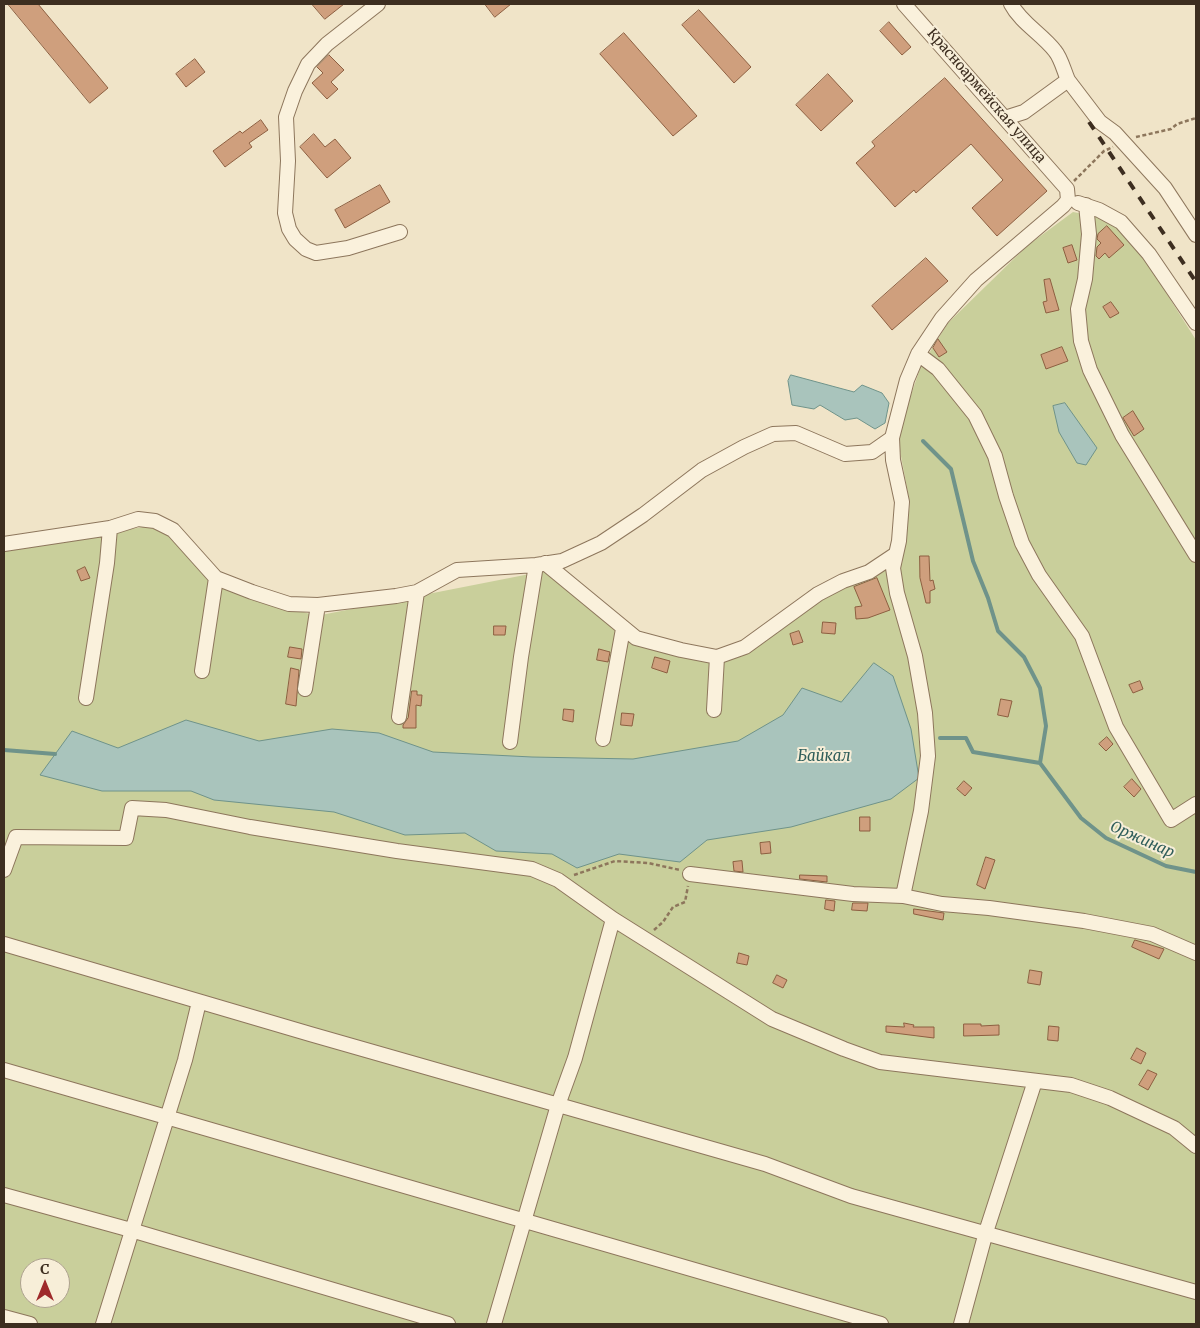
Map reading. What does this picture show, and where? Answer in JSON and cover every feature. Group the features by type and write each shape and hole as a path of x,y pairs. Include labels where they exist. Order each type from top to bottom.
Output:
{"street":[{"path":"378,4 327,44 308,64 294,91 286,117 288,161 285,212 289,229 296,239 306,248 316,253 348,248 400,232"},
{"name":"Красноармейская улица","path":"904,4 1005,118 1068,194"},
{"path":"1011,4 1020,16 1057,52 1068,80 1100,122 1115,133 1165,188 1196,235"},
{"path":"1005,118 1024,112 1068,80"},
{"path":"903,896 921,811 928,756 925,713 915,656 897,593 893,568 902,502 893,460 892,438 907,380 918,354 942,318 976,280 1063,206 1068,194 1121,222 1149,254 1196,323"},
{"path":"1086,205 1089,234 1085,279 1078,308 1081,341 1088,363 1122,435 1196,555"},
{"path":"918,354 938,369 975,415 995,456 1022,543 1039,575 1082,636 1116,727 1171,820 1196,804"},
{"path":"4,544 110,528 138,519 155,521 173,530 216,578 289,604 318,605 396,596 418,592 457,570 562,562 601,543 643,515 702,470 744,447 773,434 796,433 845,454 872,452 892,438"},
{"path":"86,698 107,562 110,528"},
{"path":"541,564 636,638 717,657 745,647 818,594 843,581 869,572 896,554"},
{"path":"510,742 521,657 541,564"},
{"path":"202,671 216,578"},
{"path":"399,717 418,592"},
{"path":"305,689 318,605"},
{"path":"603,739 623,629"},
{"path":"714,710 717,657"},
{"path":"4,870 16,837 126,838 132,808 166,810 250,827 397,851 532,869 558,880 613,919 772,1019 880,1062 1071,1085 1110,1098 1174,1128 1196,1146"},
{"path":"690,874 853,894 903,896 942,904 988,908 1104,924 1152,934 1196,953"},
{"path":"494,1324 558,1105 575,1058 613,919"},
{"path":"4,944 199,1002 765,1164 851,1196 986,1232 1196,1292"},
{"path":"104,1324 131,1230 185,1060 199,1002"},
{"path":"4,1070 881,1324"},
{"path":"961,1324 986,1232 1035,1081"},
{"path":"4,1195 131,1230 448,1324"},
{"path":"4,1317 30,1324"}],"path":[{"path":"558,880 615,861 648,863 676,868 690,874 685,902 673,907 663,922 642,937"}],"green space":[{"path":"1073,212 1106,218 1132,239 1196,340 1196,1324 4,1324 4,548 157,525 216,584 316,616 545,571 631,642 728,661 817,597 902,564 910,504 897,435 921,366 948,323 1027,246"}],"water":[{"path":"791,375 854,392 862,385 882,393 889,403 885,423 875,429 857,418 845,420 820,405 814,409 792,405 788,381"},
{"path":"1065,403 1097,448 1086,465 1077,463 1059,432 1053,406"},
{"name":"Байкал","path":"874,663 893,676 911,729 919,778 891,799 791,827 707,840 680,862 619,854 577,868 552,854 496,851 465,833 405,835 334,812 214,800 191,791 102,791 40,775 72,731 118,748 186,720 259,741 332,729 379,733 433,752 532,757 633,759 738,741 783,715 802,688 841,702"}],"building":[{"path":"8,4 38,4 108,88 90,103"},
{"path":"312,4 344,4 325,19"},
{"path":"485,4 511,4 495,17"},
{"path":"699,10 751,67 734,83 682,25"},
{"path":"889,22 911,47 902,55 880,31"},
{"path":"624,33 697,116 673,136 600,54"},
{"path":"329,55 344,70 331,82 338,89 327,99 312,83 323,73 317,67"},
{"path":"195,59 205,72 186,87 176,74"},
{"path":"828,74 853,101 821,131 796,105"},
{"path":"945,78 1047,191 997,236 972,208 1003,180 971,144 916,193 914,190 895,207 856,163 875,146 872,142"},
{"path":"261,120 268,130 249,143 252,147 225,167 213,151 240,131 242,133"},
{"path":"314,134 325,147 335,139 351,158 327,178 300,147"},
{"path":"380,185 390,202 345,228 335,210"},
{"path":"1107,226 1124,245 1109,258 1105,253 1099,259 1096,256 1097,247 1101,243 1097,239 1098,234"},
{"path":"1072,245 1077,260 1068,263 1063,248"},
{"path":"926,258 948,281 892,330 872,306"},
{"path":"1050,279 1059,310 1046,313 1043,302 1047,301 1044,280"},
{"path":"1111,302 1119,313 1110,318 1103,307"},
{"path":"938,339 947,352 939,357 933,348"},
{"path":"1062,347 1068,361 1046,369 1041,355"},
{"path":"1133,411 1144,429 1134,436 1123,418"},
{"path":"920,556 929,556 930,581 933,580 935,589 930,591 930,603 926,603 920,578"},
{"path":"85,567 90,578 81,581 77,571"},
{"path":"877,578 890,610 868,618 856,619 855,607 862,606 854,587"},
{"path":"823,622 836,623 835,634 822,633"},
{"path":"494,626 506,626 505,635 494,635"},
{"path":"799,631 803,642 793,645 790,634"},
{"path":"290,647 302,649 301,659 288,657"},
{"path":"599,649 610,652 608,662 597,660"},
{"path":"655,657 670,661 667,673 652,668"},
{"path":"291,668 299,670 296,706 286,704"},
{"path":"1140,681 1143,689 1133,693 1129,685"},
{"path":"412,691 417,691 417,695 422,695 421,706 416,705 416,728 403,728 408,718"},
{"path":"1001,699 1012,701 1008,717 998,715"},
{"path":"564,709 574,710 573,722 563,720"},
{"path":"622,713 634,714 632,726 621,725"},
{"path":"1107,737 1113,744 1106,751 1099,744"},
{"path":"1132,779 1141,789 1134,797 1124,787"},
{"path":"964,781 972,788 965,796 957,789"},
{"path":"860,817 870,817 870,831 860,831"},
{"path":"770,842 771,853 761,854 760,843"},
{"path":"986,857 995,860 985,889 977,885"},
{"path":"742,861 743,872 734,871 733,862"},
{"path":"800,875 827,876 827,882 800,879"},
{"path":"826,900 835,901 834,911 825,909"},
{"path":"853,903 868,903 867,911 852,910"},
{"path":"914,909 944,913 943,920 914,914"},
{"path":"1135,940 1164,949 1159,959 1132,947"},
{"path":"739,953 749,956 747,965 737,963"},
{"path":"1030,970 1042,972 1040,985 1028,983"},
{"path":"777,975 787,980 783,988 773,983"},
{"path":"904,1023 914,1025 913,1027 934,1027 934,1038 886,1032 886,1026 904,1027"},
{"path":"964,1024 981,1024 981,1026 999,1025 999,1035 964,1036"},
{"path":"1049,1026 1059,1027 1058,1041 1048,1040"},
{"path":"1137,1048 1146,1053 1141,1064 1131,1059"},
{"path":"1148,1070 1157,1074 1148,1090 1139,1085"}],"waterway":[{"path":"923,441 951,469 973,561 988,598 998,631 1024,657 1040,688 1046,726 1040,763"},
{"name":"Оржинар","path":"940,738 966,738 973,752 1040,763 1081,818 1106,838 1166,866 1196,872"},
{"name":"Оржинар","path":"4,750 55,754"}],"railway":[{"path":"1089,122 1196,282"}]}
